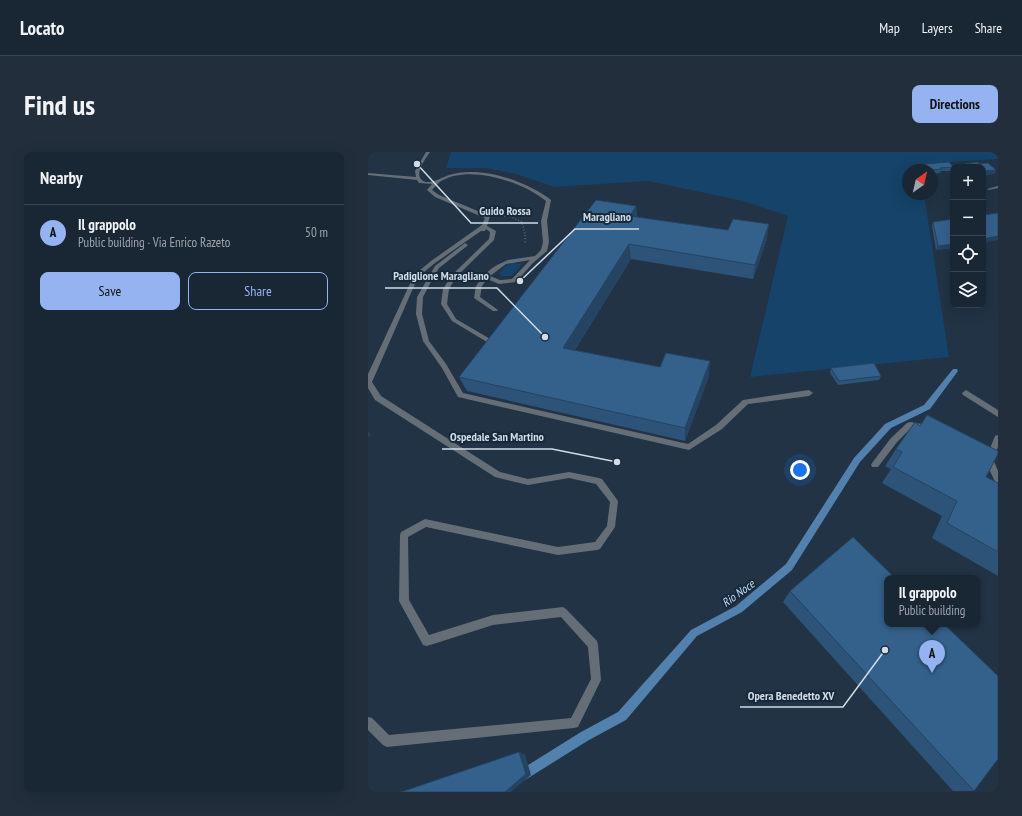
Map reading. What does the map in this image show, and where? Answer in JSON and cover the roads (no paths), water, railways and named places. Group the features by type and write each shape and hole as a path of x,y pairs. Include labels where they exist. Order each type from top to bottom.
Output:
{"street":[{"path":"418,179 417,171 428,152"},
{"path":"368,174 418,179 421,182 433,183 448,176 463,173 491,175 538,192 549,201 544,221 544,235 546,242 544,251 531,262 514,281 498,282 486,276"},
{"path":"433,183 429,190 437,196 488,217 482,232 437,267 420,297 419,314 426,341 444,366 460,395 688,448 719,427 746,402 809,393"},
{"path":"989,189 998,187"},
{"path":"484,226 494,231 492,239 454,276 446,289 444,304 454,320 489,340"},
{"path":"368,722 387,741 574,723 596,680 593,645 563,612 493,620 427,641 404,601 404,535 424,523 558,551 596,546 611,527 614,501 599,481 569,475 528,482 498,475 378,398 368,382 416,276 433,262 484,226"},
{"path":"495,310 477,298 479,286 486,276 494,268 505,261 538,257"},
{"path":"966,393 998,414"},
{"path":"875,465 894,440 910,425 931,431"},
{"path":"989,460 998,438"},
{"path":"976,454 989,460 998,480"}],"waterway":[{"name":"Rio Noce","path":"521,776 585,736 622,716 694,633 739,609 789,567 857,460 888,426 927,407 955,371"}],"place":[{"name":"Guido Rossa","path":"417,164"},
{"name":"Maragliano","path":"520,281"},
{"name":"Padiglione Maragliano","path":"545,337"},
{"name":"Ospedale San Martino","path":"617,462"},
{"name":"Opera Benedetto XV","path":"885,650"},
{"name":"Il grappolo","path":"932,673"}]}
